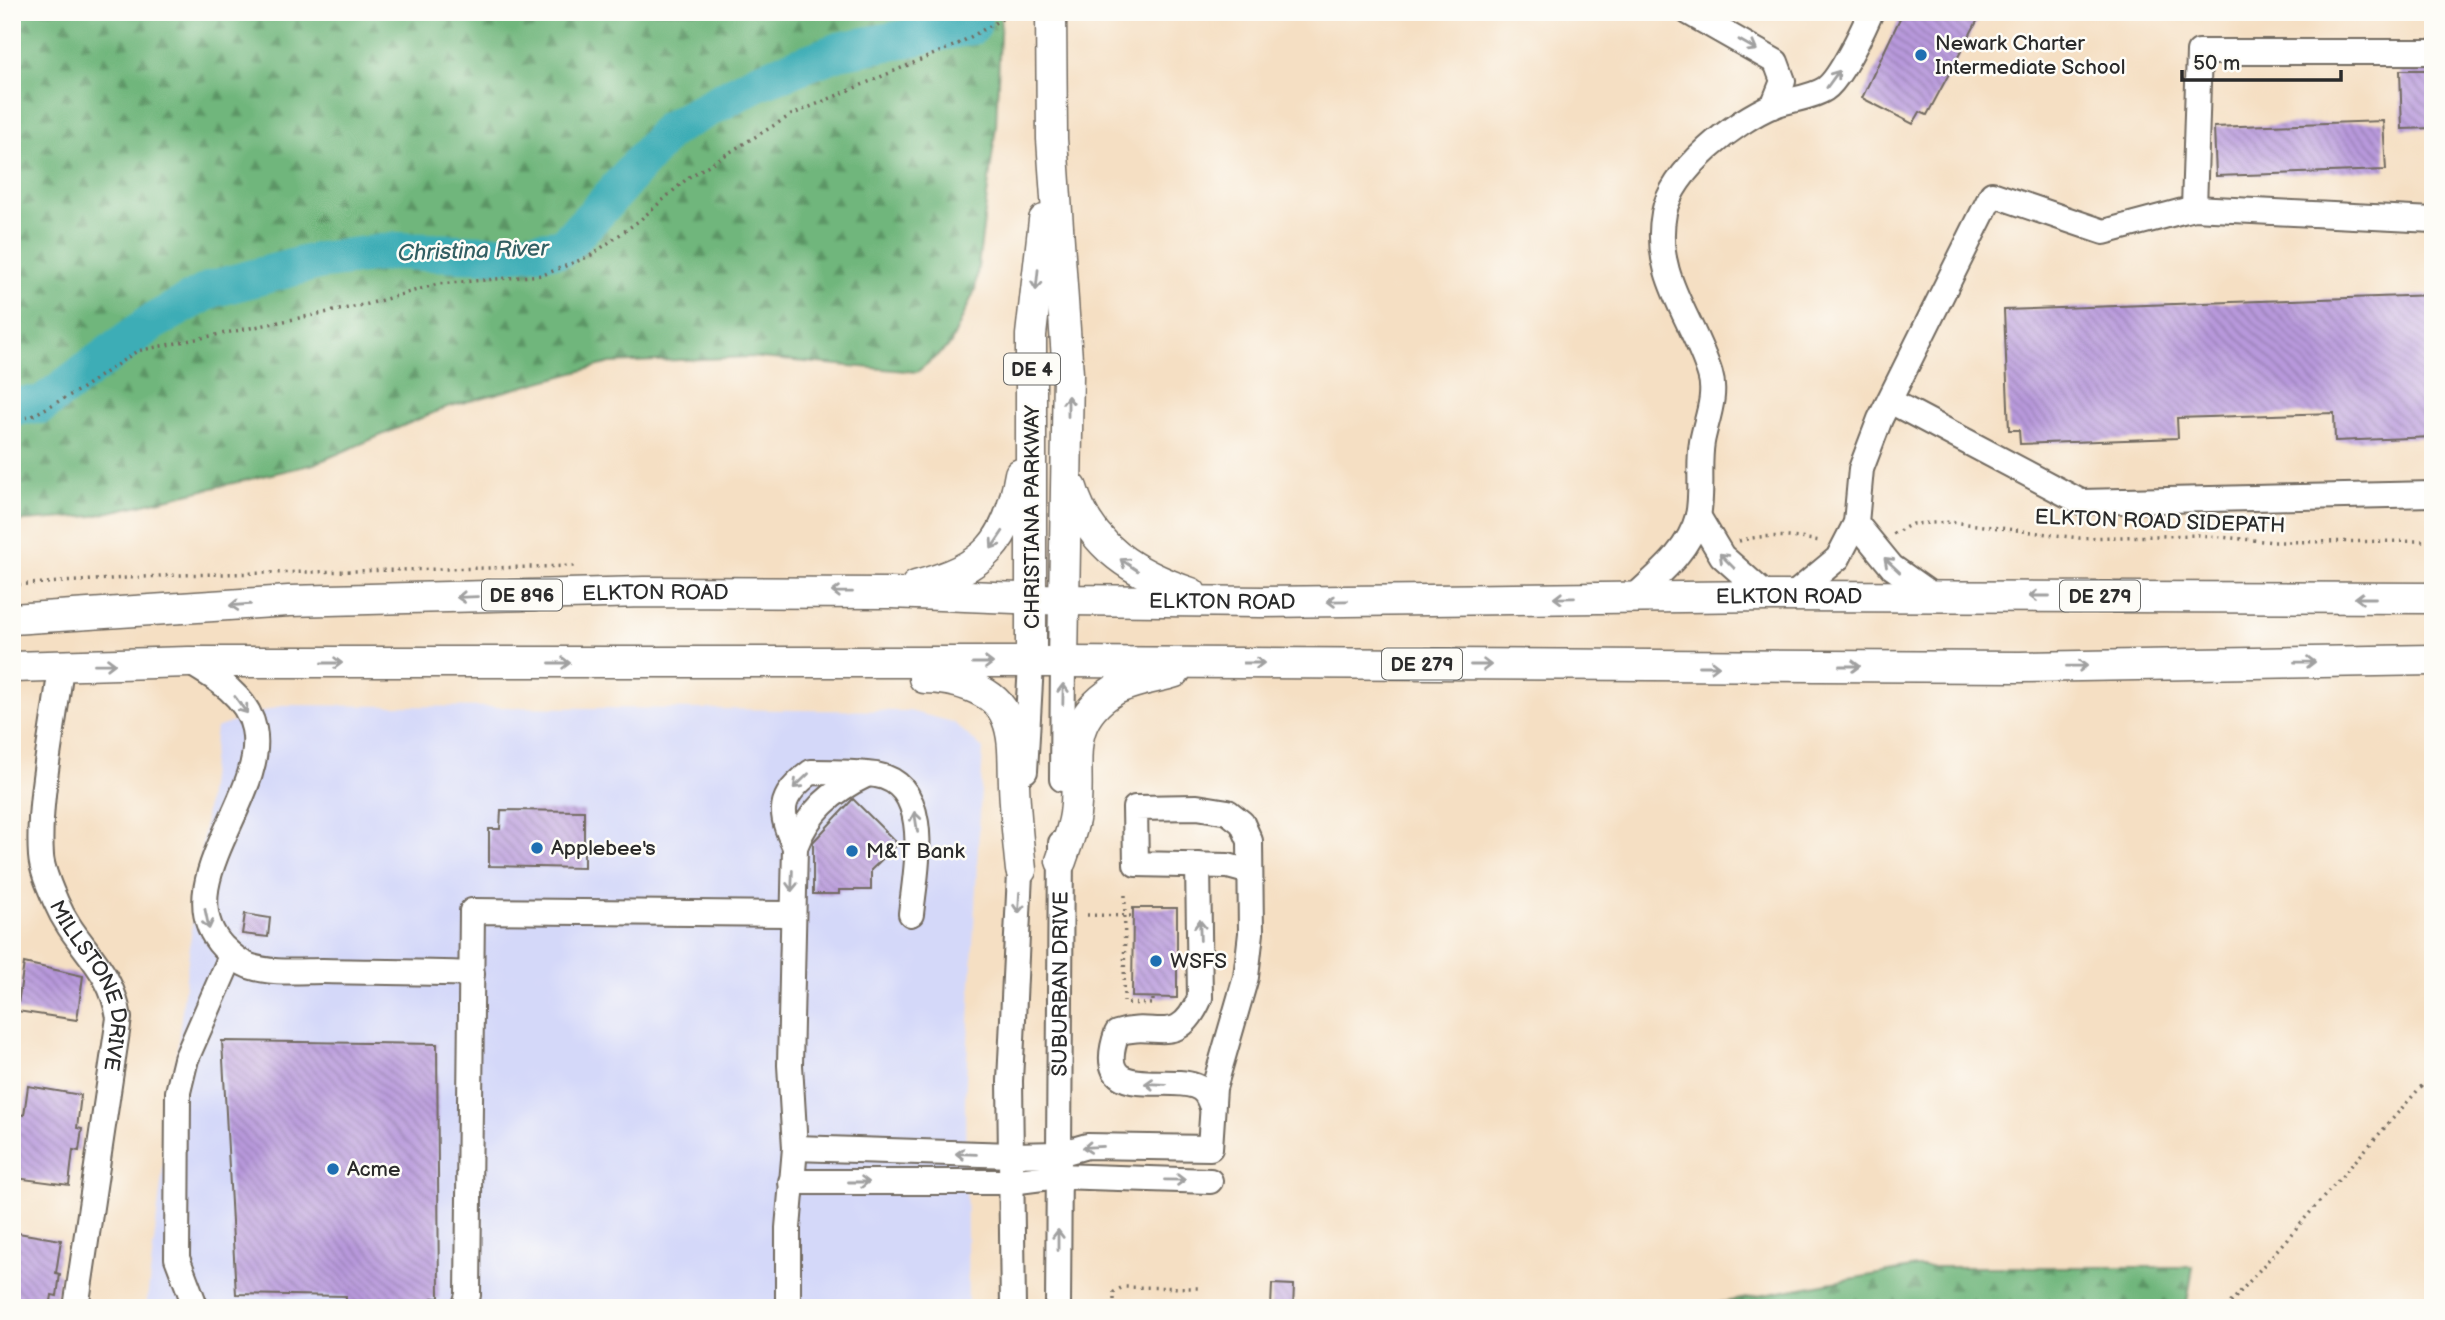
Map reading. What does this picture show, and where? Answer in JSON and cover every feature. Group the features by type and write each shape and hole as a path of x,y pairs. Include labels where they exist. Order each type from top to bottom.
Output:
{"main road":[{"name":"DE 4","path":"1052,23 1052,139"},
{"name":"CHRISTIANA PARKWAY","path":"1031,664 1031,335 1052,139"},
{"name":"CHRISTIANA PARKWAY","path":"1052,139 1068,374 1067,600 1063,662"},
{"path":"891,593 968,568 996,544 1012,510 1032,404"},
{"path":"1068,474 1085,519 1116,557 1147,577 1214,601"},
{"name":"ELKTON ROAD","path":"12,619 289,601 644,592 891,593 1067,600 1214,601 1779,597 2433,598"},
{"name":"DE 279","path":"1063,662 2020,667 2433,660"},
{"path":"12,667 189,662 1063,662"},
{"path":"741,663 781,679 943,678 986,695 1007,717 1012,740 1021,870"},
{"path":"1061,861 1075,814 1075,747 1079,730 1091,710 1114,690 1203,663"}],"street":[{"path":"1688,12 1776,62 1783,81 1773,106"},
{"path":"1633,598 1674,560 1698,516 1702,444 1712,397 1711,376 1673,296 1661,244 1664,211 1687,170 1721,134 1773,106 1826,89 1848,58 1871,12"},
{"path":"2194,208 2199,52 2433,52"},
{"path":"1698,516 1722,556 1779,597 1838,558 1856,523 1861,469 1889,401 1992,194 2104,232 2194,208 2433,220"},
{"path":"1889,401 2081,502 2433,494"},
{"path":"1856,523 1892,567 1936,598"},
{"path":"189,662 224,685 244,705 254,726 257,752 208,881 204,910 211,934 231,956 264,970 472,974"},
{"name":"SUBURBAN DRIVE","path":"1058,1308 1063,662"},
{"name":"SUBURBAN DRIVE","path":"1013,1308 1010,1080 1031,664"},
{"name":"MILLSTONE DRIVE","path":"61,665 41,825 41,859 66,922 104,972 116,998 119,1018 76,1308"},
{"path":"795,847 782,819 785,802 796,783 811,772 877,775 891,781 905,793 917,819 911,914"},
{"path":"788,1308 791,1182 795,1148 790,1065 795,847 803,825 824,802 843,786 866,775"},
{"path":"791,1182 1011,1182 1059,1165 1087,1146 1210,1148 1212,1107 1246,977 1251,933 1250,841 1242,823 1228,812 1197,807 1135,808 1136,863 1228,866 1250,872"},
{"path":"1198,865 1200,998 1192,1016 1181,1027 1164,1032 1126,1030 1117,1033 1114,1066 1122,1078 1136,1083 1194,1085 1206,1092 1212,1107"},
{"path":"464,1308 468,1296 472,911 792,914"},
{"path":"196,1308 177,1258 178,1092 186,1059 231,956"},
{"path":"795,1148 1012,1155 1059,1165 1210,1181"}],"path":[{"path":"12,419 30,418 81,390 137,351 368,304 438,284 543,275 590,256 640,220 689,177 791,115 958,44 1014,12"},
{"name":"ELKTON ROAD SIDEPATH","path":"1889,535 1912,524 1952,522 2079,538 2199,535 2274,542 2433,541"},
{"path":"1731,548 1740,541 1759,537 1787,536 1826,541"},
{"path":"1125,895 1124,1003 1153,1004 1153,998"},
{"path":"1087,915 1133,916"},
{"path":"2226,1308 2433,1073"},
{"path":"1114,1300 1114,1292 1123,1287 1198,1288"}],"shaded area":[{"path":"282,705 909,711 953,722 983,749 965,1101 968,1308 146,1308 216,728"}],"green space":[{"path":"12,12 1001,12 996,126 975,290 950,345 917,372 749,357 610,363 447,407 314,464 93,516 12,522"},
{"path":"1916,1267 2193,1267 2186,1308 1692,1308"}],"building":[{"name":"Newark Charter Intermediate School","path":"1903,12 1982,12 1927,115 1920,112 1913,124 1862,98"},
{"path":"2400,70 2433,70 2433,128 2402,129"},
{"path":"2383,121 2386,170 2216,176 2214,127"},
{"path":"2433,295 2433,437 2335,441 2334,413 2177,418 2178,438 2020,444 2019,430 2009,430 2004,310"},
{"name":"M&T Bank","path":"853,799 898,844 871,870 871,890 839,890 839,894 813,894 813,842"},
{"name":"Applebee's","path":"501,810 584,811 584,868 489,866 489,829 500,829"},
{"path":"1133,908 1177,908 1177,998 1132,997"},
{"path":"245,914 270,918 268,937 242,934"},
{"path":"24,963 83,976 77,1020 17,1011"},
{"name":"Acme","path":"222,1041 437,1044 439,1298 432,1298 432,1308 346,1308 346,1296 236,1294"},
{"path":"28,1086 81,1095 77,1128 82,1129 79,1151 73,1150 69,1185 15,1178 19,1141 14,1141 18,1114 24,1115"},
{"path":"12,1232 61,1240 56,1273 60,1274 57,1296 52,1295 50,1308 12,1308"},
{"path":"1272,1284 1294,1285 1293,1308 1271,1307"}],"waterway":[{"name":"Christina River","path":"12,406 41,405 151,323 212,289 318,261 397,251 491,254 562,248 670,129 757,82 839,51 972,26 974,12"}],"place":[{"name":"Newark Charter Intermediate School","path":"1921,55"},
{"name":"Applebee's","path":"537,848"},
{"name":"M&T Bank","path":"852,851"},
{"name":"WSFS","path":"1156,961"},
{"name":"Acme","path":"333,1169"}]}
